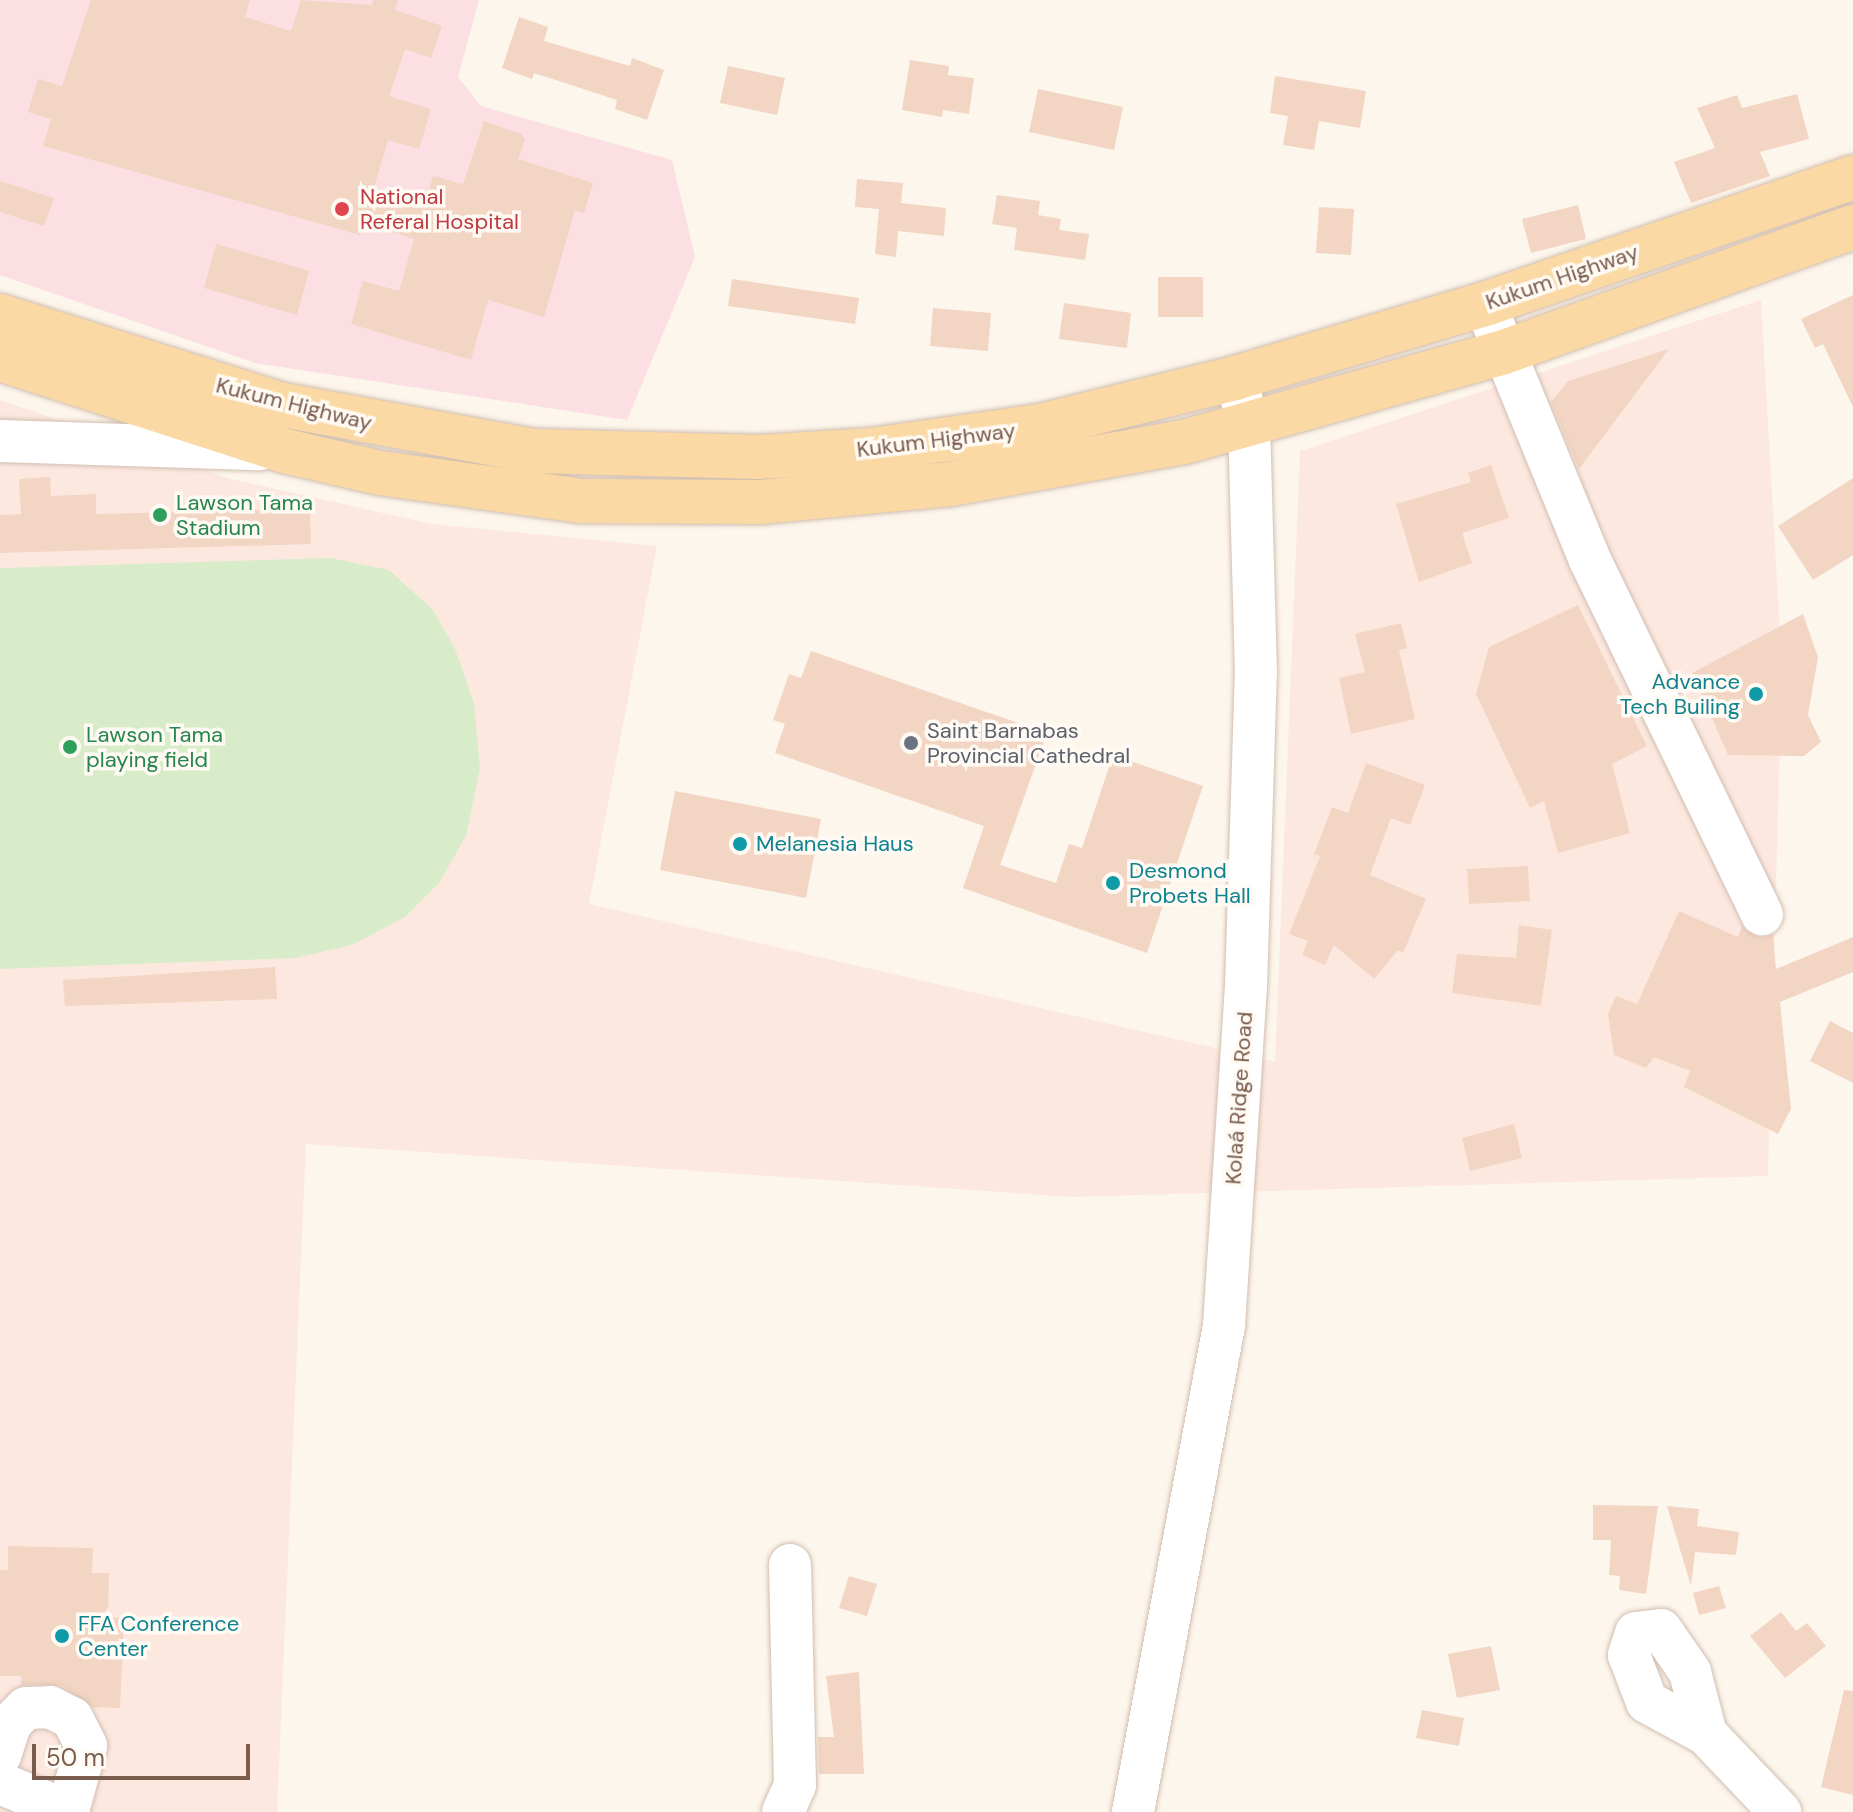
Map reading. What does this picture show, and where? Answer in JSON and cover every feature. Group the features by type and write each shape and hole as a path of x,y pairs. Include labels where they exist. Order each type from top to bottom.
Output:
{"main road":[{"name":"Kukum Highway","path":"0,316 283,405 379,426 587,456 758,457 961,440 1100,414 1235,378 1485,304 1853,177"},
{"name":"Kukum Highway","path":"0,359 281,450 380,473 500,493 648,504 761,502 950,484 1184,442 1501,353 1853,227"}],"street":[{"path":"1485,304 1501,353 1590,560 1762,914"},
{"name":"Kolaá Ridge Road","path":"1133,1812 1224,1326 1246,986 1255,688 1249,424 1235,378"},
{"path":"0,441 281,450"},
{"path":"783,1812 795,1785 790,1565"},
{"path":"0,1756 11,1723 26,1708 50,1707 72,1718 86,1746 69,1812 0,1783"},
{"path":"1706,1734 1780,1812"}],"shaded area":[{"name":"National Referal Hospital","path":"0,0 479,0 458,77 481,106 672,160 695,257 627,420 255,363 0,275"},
{"path":"1761,300 1782,667 1768,1176 1072,1197 306,1144 277,1812 0,1812 0,400 231,479 432,524 657,546 589,904 1275,1062 1300,451"}],"green space":[{"path":"331,558 389,570 433,610 455,649 474,703 480,768 466,836 439,883 405,917 352,945 295,958 0,969 0,568"}],"building":[{"path":"91,0 250,0 245,17 291,31 301,0 372,5 373,0 398,0 395,10 442,26 431,58 405,49 389,96 431,109 419,149 388,140 373,191 424,208 433,176 463,184 484,121 521,134 525,140 518,159 593,183 584,213 575,210 544,317 488,300 471,360 351,324 363,281 399,291 414,239 363,223 360,235 43,146 51,119 28,112 38,79 62,86"},
{"path":"519,17 548,27 544,41 630,66 632,58 664,70 647,120 615,109 617,100 534,73 532,79 502,68"},
{"path":"910,60 949,66 948,75 974,78 969,114 943,110 942,117 902,110"},
{"path":"728,66 785,78 777,115 720,103"},
{"path":"1275,76 1366,91 1360,128 1319,121 1314,150 1283,145 1288,116 1270,113"},
{"path":"1038,89 1123,107 1114,150 1029,132"},
{"path":"1797,94 1809,139 1760,152 1770,176 1691,203 1674,162 1715,148 1697,108 1737,95 1742,108"},
{"path":"857,179 903,183 901,203 946,208 944,236 898,231 896,257 875,254 879,209 855,207"},
{"path":"0,181 54,198 44,226 0,212"},
{"path":"997,195 1040,201 1038,215 1061,219 1059,230 1089,234 1085,260 1014,250 1017,228 992,224"},
{"path":"1578,205 1586,239 1531,253 1522,219"},
{"path":"1319,207 1354,209 1351,255 1316,253"},
{"path":"216,244 309,271 297,315 204,288"},
{"path":"1158,277 1203,277 1203,317 1158,317"},
{"path":"732,279 859,298 855,324 728,306"},
{"path":"1853,295 1853,407 1823,344 1815,348 1801,319"},
{"path":"1064,303 1131,313 1127,348 1059,339"},
{"path":"933,308 991,313 988,351 930,346"},
{"path":"1669,349 1579,469 1551,402 1568,381"},
{"path":"1491,465 1509,518 1462,533 1472,563 1419,582 1396,504 1471,482 1468,473"},
{"name":"Lawson Tama Stadium","path":"50,477 51,496 96,494 96,514 310,509 311,544 0,553 0,515 21,514 19,479"},
{"path":"1853,478 1853,555 1813,580 1778,526"},
{"path":"1578,605 1647,746 1612,764 1630,833 1558,853 1544,801 1530,808 1476,694 1489,647"},
{"name":"Advance Tech Builing","path":"1803,614 1818,657 1808,715 1821,742 1804,756 1728,755 1692,673"},
{"path":"1401,623 1407,648 1399,650 1415,719 1351,734 1339,678 1365,672 1355,634"},
{"path":"811,651 1047,733 1000,865 1056,883 1069,844 1082,848 1113,755 1203,786 1147,953 963,888 984,826 775,753 785,724 773,720 789,674 801,678"},
{"path":"1366,763 1425,785 1410,825 1391,818 1370,875 1426,899 1403,953 1398,950 1374,979 1334,945 1325,965 1302,955 1308,941 1289,934 1320,856 1314,854 1332,807 1348,813"},
{"name":"Melanesia Haus","path":"675,791 821,819 806,898 660,870"},
{"path":"1528,866 1530,901 1469,904 1467,869"},
{"path":"1679,911 1738,937 1742,927 1760,938 1773,935 1776,969 1853,937 1853,972 1780,1002 1791,1109 1778,1134 1684,1087 1690,1071 1654,1057 1646,1068 1614,1055 1608,1014 1616,996 1637,1004"},
{"path":"1519,925 1552,930 1541,1006 1452,993 1457,954 1516,958"},
{"path":"275,967 277,999 65,1006 63,980"},
{"path":"1830,1021 1853,1033 1853,1083 1810,1061"},
{"path":"1514,1124 1522,1158 1470,1171 1462,1138"},
{"path":"1593,1505 1658,1506 1646,1594 1619,1590 1620,1576 1609,1575 1611,1540 1593,1540"},
{"path":"1667,1506 1699,1509 1697,1526 1739,1532 1736,1555 1695,1552 1691,1586"},
{"name":"FFA Conference Center","path":"8,1546 93,1548 92,1573 109,1573 108,1617 124,1618 120,1708 93,1707 60,1685 21,1685 21,1676 0,1676 0,1570 8,1570"},
{"path":"849,1576 877,1584 867,1616 839,1608"},
{"path":"1719,1586 1726,1608 1699,1615 1693,1593"},
{"path":"1781,1612 1796,1631 1807,1623 1826,1646 1785,1678 1750,1636"},
{"path":"1491,1646 1500,1690 1457,1698 1448,1654"},
{"path":"859,1672 864,1774 819,1774 818,1737 834,1737 826,1676"},
{"path":"1844,1690 1853,1691 1853,1795 1821,1787"},
{"path":"1422,1710 1464,1718 1459,1746 1416,1738"}],"place":[{"name":"National Referal Hospital","path":"342,209"},
{"name":"Lawson Tama Stadium","path":"160,515"},
{"name":"Advance Tech Builing","path":"1756,694"},
{"name":"Saint Barnabas Provincial Cathedral","path":"911,743"},
{"name":"Lawson Tama playing field","path":"70,747"},
{"name":"Melanesia Haus","path":"740,844"},
{"name":"Desmond Probets Hall","path":"1113,883"},
{"name":"FFA Conference Center","path":"62,1636"}]}
